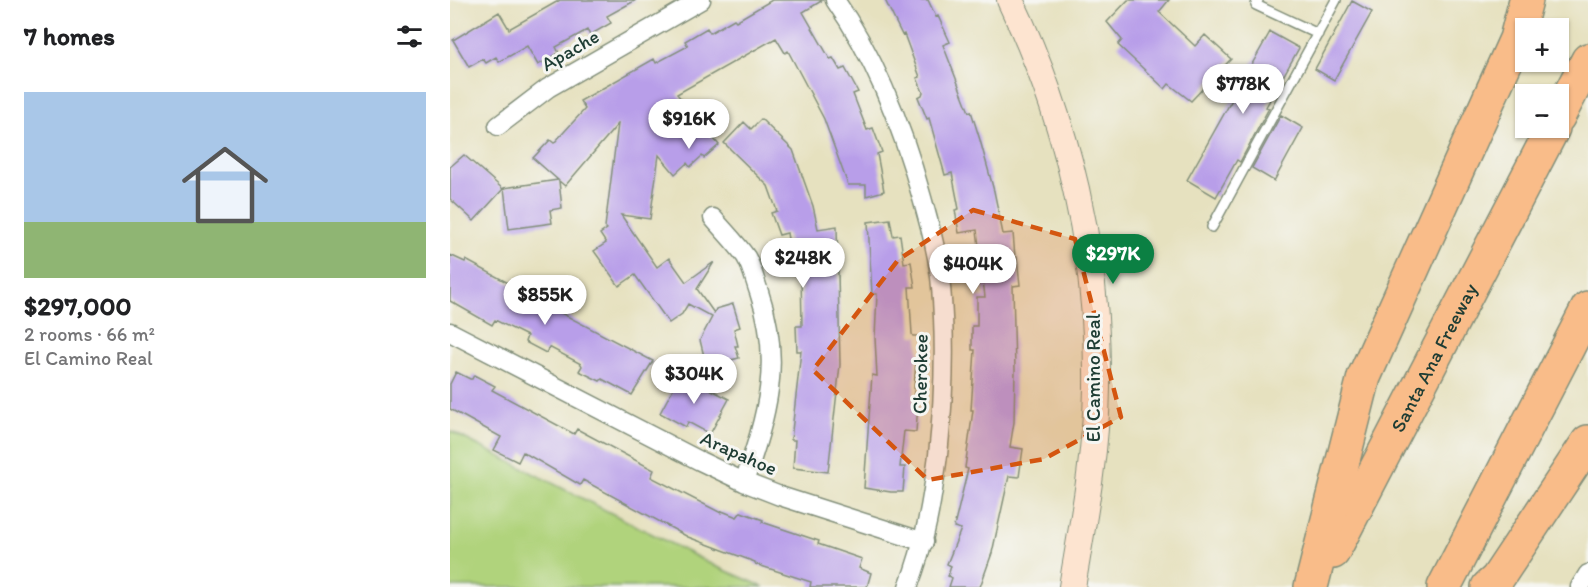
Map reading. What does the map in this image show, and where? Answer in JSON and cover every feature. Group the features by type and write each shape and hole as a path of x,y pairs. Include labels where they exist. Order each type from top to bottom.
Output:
{"highway":[{"path":"1312,587 1364,377 1516,39 1526,0"},
{"path":"1569,96 1588,60"},
{"name":"Santa Ana Freeway","path":"1312,587 1548,138"},
{"path":"1444,587 1588,308"},
{"path":"1488,587 1497,579 1588,442"}],"main road":[{"name":"El Camino Real","path":"1010,0 1042,73 1063,135 1079,194 1088,249 1094,307 1097,388 1091,471 1072,587"}],"street":[{"name":"Apache","path":"498,126 548,87 701,0"},
{"name":"Cherokee","path":"836,0 878,73 908,147 929,223 941,285 944,345 943,411 932,506 924,542 908,587"},
{"path":"713,218 747,258 765,311 772,348 769,396 759,439 744,482"},
{"name":"Arapahoe","path":"450,332 700,462 744,482 780,496 924,542"},
{"path":"1580,587 1588,574"}],"lane":[{"path":"1258,0 1256,5 1318,34"},
{"path":"1212,227 1336,0"}],"highlighted area":[{"path":"973,210 1075,239 1121,417 1044,459 928,480 813,370 898,260"}],"green space":[{"path":"450,431 715,566 764,587 450,587"}],"building":[{"path":"560,0 636,0 607,16 611,23 590,35 587,30 556,47 559,53 538,65 527,46 499,62 496,57 486,63 483,59 469,67 453,40 499,12 509,29"},
{"path":"772,0 823,0 803,12 830,59 833,58 840,70 845,68 858,92 853,94 867,130 873,128 882,152 877,154 884,191 866,196 866,185 848,185 824,119 788,51 785,53 776,38 677,94 719,145 704,158 702,156 690,167 687,163 675,174 659,155 650,219 621,215 657,267 669,258 686,282 714,262 697,289 714,313 716,309 733,304 740,327 734,329 738,346 735,346 739,358 719,363 710,381 700,340 712,317 688,304 682,314 669,323 635,275 619,286 594,251 606,243 600,234 607,229 605,227 618,124 565,186 559,181 562,208 550,210 552,223 509,229 504,188 558,180 533,158 550,140 554,143 585,109 580,101 654,59 656,63 688,46 685,41 707,28 710,33"},
{"path":"885,0 928,0 936,17 938,16 950,42 943,45 969,112 971,111 980,140 1003,234 1013,233 1015,257 1017,257 1020,285 1013,286 1015,370 1014,422 1010,447 1023,449 1019,477 1009,476 992,553 980,587 949,587 952,578 948,576 951,566 947,564 961,529 954,527 968,469 965,468 973,410 971,410 975,350 972,350 972,326 977,326 977,297 985,297 977,230 959,233 955,210 959,209 952,173 945,175 929,118 927,119 918,97 923,92 917,78 920,77 904,34 902,35"},
{"path":"1128,0 1169,0 1159,12 1195,46 1205,35 1231,59 1191,101 1169,84 1165,89 1118,45 1122,40 1107,22"},
{"path":"1352,1 1372,12 1334,80 1315,69"},
{"path":"1270,32 1299,48 1266,107 1269,108 1240,162 1237,160 1216,197 1187,180"},
{"path":"1281,115 1303,128 1274,181 1252,168"},
{"path":"761,119 793,150 813,206 818,229 837,226 840,365 828,472 793,468 795,440 791,440 801,351 797,351 796,326 802,326 801,274 797,275 795,264 792,265 787,233 779,235 771,213 777,211 768,186 724,143 744,122 751,129"},
{"path":"464,155 503,189 474,221 450,199 450,167"},
{"path":"890,219 893,236 900,235 904,263 911,262 915,287 909,287 912,334 918,336 919,360 916,360 913,403 918,403 916,432 904,431 900,467 905,467 903,492 864,488 872,375 877,376 875,338 877,294 872,294 868,222"},
{"path":"450,255 465,262 466,260 514,286 513,288 653,361 632,395 602,379 600,381 579,371 581,364 549,347 546,353 525,342 527,336 495,320 492,325 450,301"},
{"path":"456,372 470,379 474,375 495,386 492,390 574,434 577,429 654,470 651,477 721,513 722,511 737,517 741,512 763,520 762,522 819,541 818,544 862,559 859,568 871,573 867,587 810,587 811,582 755,564 755,562 688,537 583,480 580,485 523,452 518,462 494,450 501,437 450,409 450,384"},
{"path":"681,374 729,399 710,434 688,422 686,427 660,413"}]}
